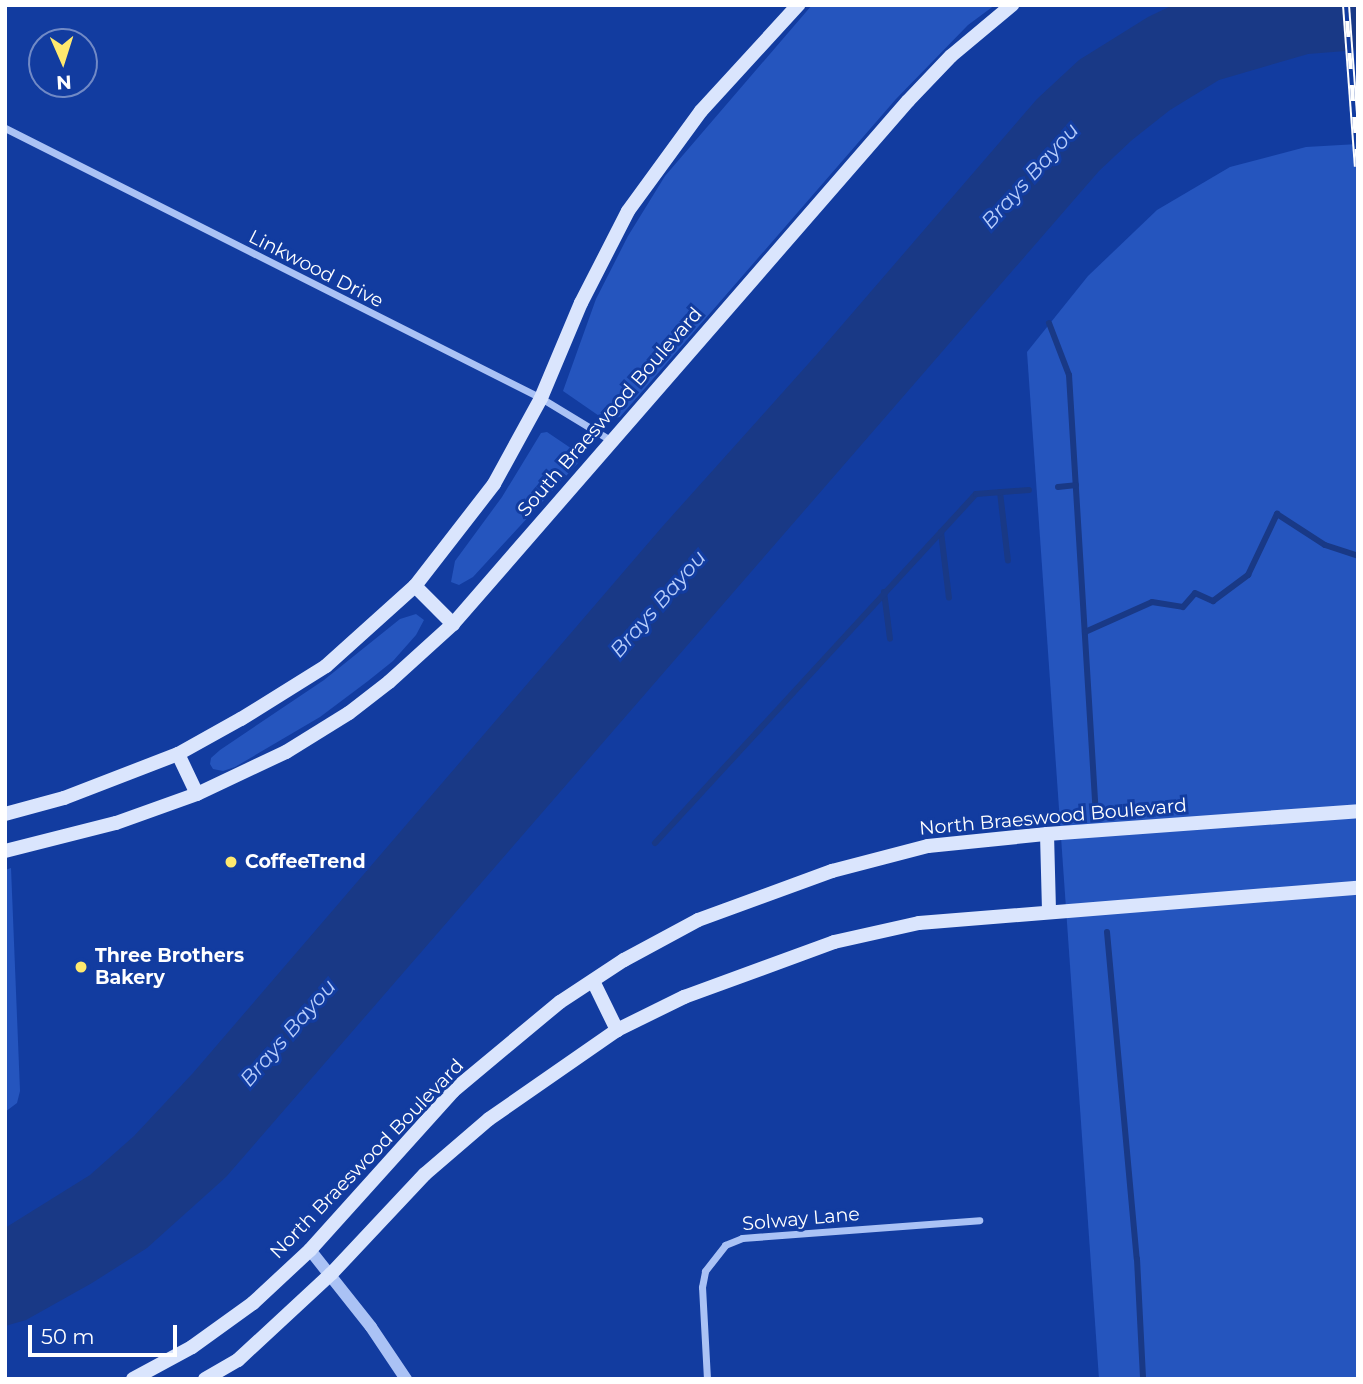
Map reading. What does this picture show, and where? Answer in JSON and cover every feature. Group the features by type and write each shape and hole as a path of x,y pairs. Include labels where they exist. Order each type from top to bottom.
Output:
{"main road":[{"name":"South Braeswood Boulevard","path":"5,814 64,797 177,754 279,698 326,666 415,586 495,484 541,398 581,303 628,211 701,111 797,5"},
{"name":"South Braeswood Boulevard","path":"5,851 116,823 197,794 286,752 349,713 389,682 453,624 610,440 908,101 951,56 1012,5"},
{"path":"415,586 453,624"},
{"path":"177,754 197,794"},
{"name":"North Braeswood Boulevard","path":"133,1379 192,1347 253,1303 310,1250 453,1091 560,1002 698,920 832,870 928,846 1046,834 1358,811"},
{"path":"1046,834 1049,911"},
{"path":"205,1379 238,1360 331,1274 425,1174 489,1119 617,1030 696,992 834,942 919,923 1358,888"},
{"path":"593,981 617,1030"}],"street":[{"name":"Linkwood Drive","path":"5,128 541,398 610,440"},
{"name":"Solway Lane","path":"707,1379 702,1287 705,1271 725,1245 742,1238 979,1220"},
{"path":"310,1250 331,1274 406,1379"}],"shaded area":[{"path":"812,5 995,5 968,25 896,99 620,417 605,420 563,391 596,299 628,236 665,176"},
{"path":"1358,144 1358,1379 1099,1379 1027,352 1088,276 1157,210 1230,167 1306,147"},
{"path":"547,432 581,455 578,463 473,577 459,585 451,582 455,561 502,497 541,433"},
{"path":"416,614 424,620 416,635 393,661 368,681 320,717 235,767 223,771 213,769 211,758 220,750 324,680 400,619"},
{"path":"11,868 20,1091 17,1103 5,1112 5,870"}],"water":[{"name":"Brays Bayou","path":"1173,5 1358,5 1358,50 1308,54 1219,80 1170,110 1099,171 226,1177 147,1248 26,1320 5,1326 5,1228 90,1175 134,1136 193,1073 662,527 817,354 1037,99 1079,60 1148,17"}],"waterway":[{"path":"1049,323 1069,375 1095,802"},
{"path":"1058,487 1076,485"},
{"path":"655,843 976,494 1029,490"},
{"path":"1000,492 1008,561"},
{"path":"1085,632 1152,602 1183,607 1195,593 1213,601 1248,575 1277,514 1325,545 1358,556"},
{"path":"941,532 949,598"},
{"path":"884,592 890,639"},
{"path":"1107,932 1137,1259 1143,1379"}],"railway":[{"path":"1346,5 1358,167"}],"place":[{"name":"CoffeeTrend","path":"231,862"},
{"name":"Three Brothers Bakery","path":"81,967"}]}
